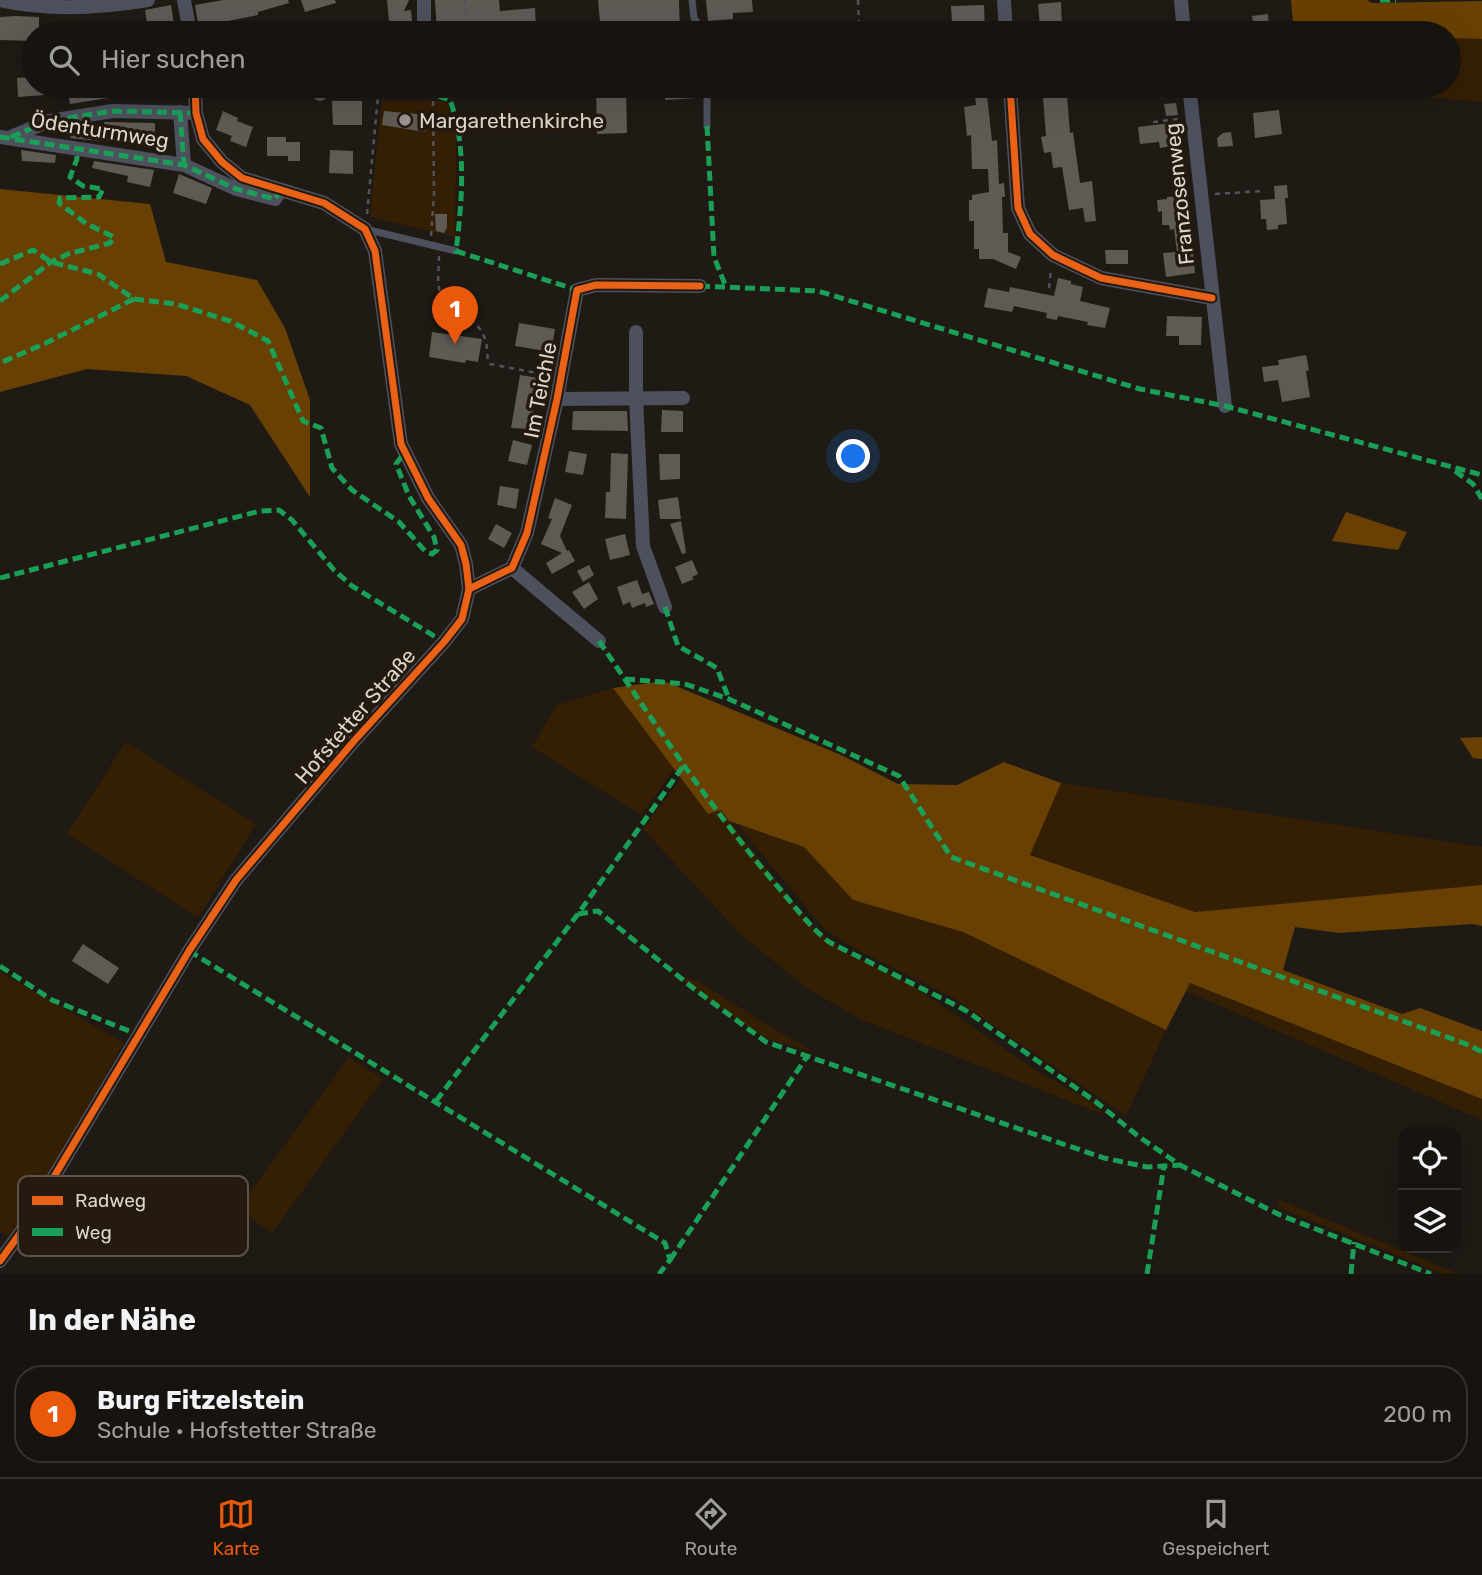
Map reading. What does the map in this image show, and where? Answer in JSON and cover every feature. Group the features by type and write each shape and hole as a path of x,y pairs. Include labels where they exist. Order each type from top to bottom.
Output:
{"street":[{"path":"0,0 28,3 108,3 148,0"},
{"path":"184,0 188,21"},
{"path":"424,0 424,21"},
{"path":"1004,0 1005,21"},
{"path":"1181,0 1183,21"},
{"name":"Ödenturmweg","path":"5,137 184,165 236,189 275,199 281,190 242,178 222,162 203,139 196,113 195,98"},
{"name":"Franzosenweg","path":"1011,98 1018,208 1030,234 1053,255 1101,278 1212,298"},
{"name":"Franzosenweg","path":"1190,98 1225,406"},
{"name":"Ödenturmweg","path":"5,137 49,121 113,111 196,113"},
{"name":"Ödenturmweg","path":"180,112 184,165"},
{"path":"281,190 324,203 366,225"},
{"name":"Hofstetter Straße","path":"54,1176 189,951 236,880 462,619 469,589 460,545 428,498 401,444 375,251 366,225"},
{"name":"Im Teichle","path":"512,568 527,533 557,399 577,290 596,285 700,286"},
{"path":"636,332 636,398 643,545 665,607"},
{"path":"557,399 683,398"},
{"path":"469,589 512,568 598,641"},
{"name":"Hofstetter Straße","path":"0,1261 18,1236"}],"lane":[{"path":"692,0 696,21"},
{"path":"707,98 707,126"},
{"path":"366,225 456,251"}],"path":[{"path":"465,0 467,21"},
{"path":"858,0 859,21"},
{"path":"366,225 377,98"},
{"path":"437,98 435,245 441,300 482,328 490,364 561,378"},
{"path":"1153,122 1192,117"},
{"path":"1201,194 1262,191"},
{"path":"1049,288 1053,255"}],"shaded area":[{"path":"1291,0 1367,0 1372,3 1482,1 1482,39 1461,38 1461,21 1293,21"},
{"path":"1461,38 1482,39 1482,102 1438,98 1461,98"},
{"path":"382,101 445,101 456,125 455,237 370,217"},
{"path":"0,189 150,204 166,262 257,280 285,328 310,400 310,497 250,405 186,376 87,369 0,392"},
{"path":"1346,512 1407,532 1398,550 1332,541"},
{"path":"664,681 841,755 898,784 957,785 1004,762 1061,783 1030,855 1195,912 1482,885 1482,926 1472,924 1339,933 1295,927 1283,970 1402,1014 1420,1008 1482,1031 1482,1099 1190,983 1166,1030 963,932 853,900 804,847 729,821 721,810 708,814 613,688"},
{"path":"613,688 674,769 641,815 532,747 557,705"},
{"path":"1482,737 1482,759 1473,758 1460,738"},
{"path":"126,742 256,824 198,917 67,834"},
{"path":"681,778 708,814 721,810 812,926 846,953 907,982 1039,1072 1092,1102 1105,1115 860,1019 807,988 741,935 643,829"},
{"path":"1061,783 1482,847 1482,885 1195,912 1030,854"},
{"path":"738,825 804,847 853,900 963,932 1166,1030 1126,1116 952,997 859,951 824,929"},
{"path":"0,972 124,1043 47,1176 18,1176 18,1224 10,1237 0,1230"},
{"path":"674,974 698,981 818,1054 767,1039"},
{"path":"1190,983 1482,1099 1482,1120 1186,991"},
{"path":"349,1057 383,1079 272,1233 248,1216 248,1195"},
{"path":"1280,1200 1398,1249 1398,1253 1408,1253 1459,1274 1443,1274 1275,1206"}],"building":[{"path":"223,0 288,0 289,3 258,12 258,15 228,21 198,21 195,5"},
{"path":"301,0 335,0 336,3 305,12"},
{"path":"387,0 409,0 404,11 411,10 412,21 389,21"},
{"path":"435,0 499,0 500,11 535,8 536,21 436,21"},
{"path":"598,0 679,0 680,21 600,21"},
{"path":"706,0 752,0 753,12 733,13 733,19 708,21"},
{"path":"1061,2 1062,21 1039,21 1038,4"},
{"path":"171,5 174,21 147,21 145,10"},
{"path":"984,5 985,21 952,21 951,6"},
{"path":"1268,14 1268,21 1253,21 1252,16"},
{"path":"0,17 39,17 39,21 21,21 21,41 0,40"},
{"path":"17,78 21,78 21,97 18,97"},
{"path":"69,98 108,98 70,104"},
{"path":"596,98 626,98 627,133 597,134"},
{"path":"665,98 697,98 665,100"},
{"path":"975,98 987,98 992,141 997,140 999,184 1004,183 1003,233 1008,233 1008,252 1021,257 1016,269 993,259 979,259 979,249 974,249 974,221 969,221 969,200 972,200 972,195 989,192 988,169 972,169 971,135 967,136 964,107 976,105"},
{"path":"1043,98 1067,98 1070,133 1073,132 1080,183 1092,181 1096,221 1085,222 1083,208 1069,210 1062,167 1053,168 1051,152 1044,153 1041,137 1046,136"},
{"path":"332,101 362,101 362,125 333,125"},
{"path":"1176,103 1178,115 1166,116 1164,104"},
{"path":"1279,110 1282,134 1255,138 1253,113"},
{"path":"223,111 238,118 237,121 253,127 246,147 230,141 232,136 216,130"},
{"name":"Margarethenkirche","path":"384,111 427,115 425,132 382,125"},
{"path":"104,122 155,123 155,141 70,138 70,127 104,126"},
{"path":"1170,123 1172,146 1160,148 1159,142 1140,144 1138,127"},
{"path":"1231,132 1233,146 1218,147 1217,138 1223,133"},
{"path":"267,137 286,137 286,142 300,142 300,161 288,161 288,156 267,156"},
{"path":"21,150 56,155 55,163 22,161"},
{"path":"330,150 353,151 353,174 329,173"},
{"path":"94,161 154,170 150,187 127,182 128,176 92,168"},
{"path":"179,174 212,188 206,204 173,193"},
{"path":"1287,185 1287,224 1278,225 1278,229 1267,230 1266,219 1261,219 1260,200 1275,199 1274,186"},
{"path":"1186,196 1190,250 1193,250 1195,273 1166,277 1163,253 1177,252 1174,229 1170,230 1169,225 1162,225 1162,211 1158,212 1157,200"},
{"path":"435,214 447,214 447,228 444,233 436,231"},
{"path":"1105,250 1128,250 1128,264 1106,264"},
{"path":"1058,278 1083,287 1080,301 1110,308 1105,328 1058,316 1057,320 1046,318 1047,313 1014,306 1012,312 984,307 988,288 1009,292 1010,287 1054,296"},
{"path":"1167,316 1202,317 1201,345 1179,345 1179,336 1166,336"},
{"path":"519,323 555,329 551,352 515,346"},
{"path":"432,332 482,339 478,362 466,360 465,363 429,357"},
{"path":"1306,355 1310,397 1282,402 1278,380 1264,382 1262,367 1279,365 1278,360"},
{"path":"520,375 551,377 549,391 541,390 539,400 535,399 530,429 511,428"},
{"path":"662,410 683,411 683,432 661,432"},
{"path":"573,411 627,411 628,431 572,430"},
{"path":"513,440 532,445 527,465 508,461"},
{"path":"569,451 587,454 583,475 565,472"},
{"path":"611,453 628,454 626,519 605,518 606,492 610,492"},
{"path":"659,454 680,454 680,479 660,480"},
{"path":"500,486 519,489 516,509 497,505"},
{"path":"678,497 681,519 660,519 658,500"},
{"path":"555,498 572,505 560,536 575,561 552,574 546,563 562,553 541,544 552,519 548,518"},
{"path":"681,521 686,553 682,554 670,524"},
{"path":"496,524 512,533 504,548 488,539"},
{"path":"625,534 630,555 610,560 605,539"},
{"path":"692,560 698,574 692,577 694,579 682,584 675,567"},
{"path":"589,565 594,575 583,582 577,571"},
{"path":"637,580 642,594 649,592 654,604 646,607 645,603 632,608 630,602 623,605 617,587"},
{"path":"589,582 598,599 584,609 572,592"},
{"path":"83,944 119,968 108,984 72,961"}],"marked path":[{"path":"1380,0 1396,0"},
{"path":"444,98 450,100 461,155 456,251 577,290"},
{"path":"11,137 49,121 113,111 196,113"},
{"path":"180,112 184,165"},
{"path":"707,126 714,257 726,287"},
{"path":"0,137 184,165 236,189 275,199 281,190"},
{"path":"0,301 51,262 68,254 110,243 114,237 87,224 59,203 60,198 99,197 103,189 83,186 70,177 77,159 76,149"},
{"path":"0,264 33,250 51,262 98,274 134,299 0,363"},
{"path":"700,286 818,291 1140,389 1225,406 1482,475"},
{"path":"134,299 176,304 230,321 268,341 303,421 321,428 332,468 352,490 399,522 425,551 432,554 437,550 434,537 409,496 396,464 405,452"},
{"path":"1455,471 1473,484 1482,499"},
{"path":"0,578 260,511 279,510 292,520 334,570 352,586 444,642"},
{"path":"665,607 678,646 717,668 729,699"},
{"path":"599,641 731,829 803,917 829,942 965,1010 1180,1165 1280,1215 1431,1274"},
{"path":"625,679 685,684 729,699 899,776 951,857 1482,1052"},
{"path":"436,1101 578,914 684,765"},
{"path":"578,914 598,911 693,988 766,1042 1104,1158 1147,1167 1180,1165"},
{"path":"189,951 665,1243 670,1260 659,1274"},
{"path":"0,966 52,1000 139,1035"},
{"path":"670,1260 808,1055"},
{"path":"1147,1274 1164,1166"},
{"path":"1351,1274 1354,1242"}],"cycle path":[{"path":"54,1176 189,951 236,880 354,741 444,642 462,619 469,589 461,545 428,498 401,444 375,251 365,229 324,203 242,178 222,162 203,139 196,113 195,98"},
{"path":"1011,98 1018,208 1030,234 1053,255 1101,278 1212,298"},
{"path":"469,589 512,568 527,533 557,399 577,290 596,285 700,286"},
{"path":"0,1261 18,1236"}],"place":[{"name":"Margarethenkirche","path":"405,120"},
{"name":"Burg Fitzelstein","path":"455,344"}]}
